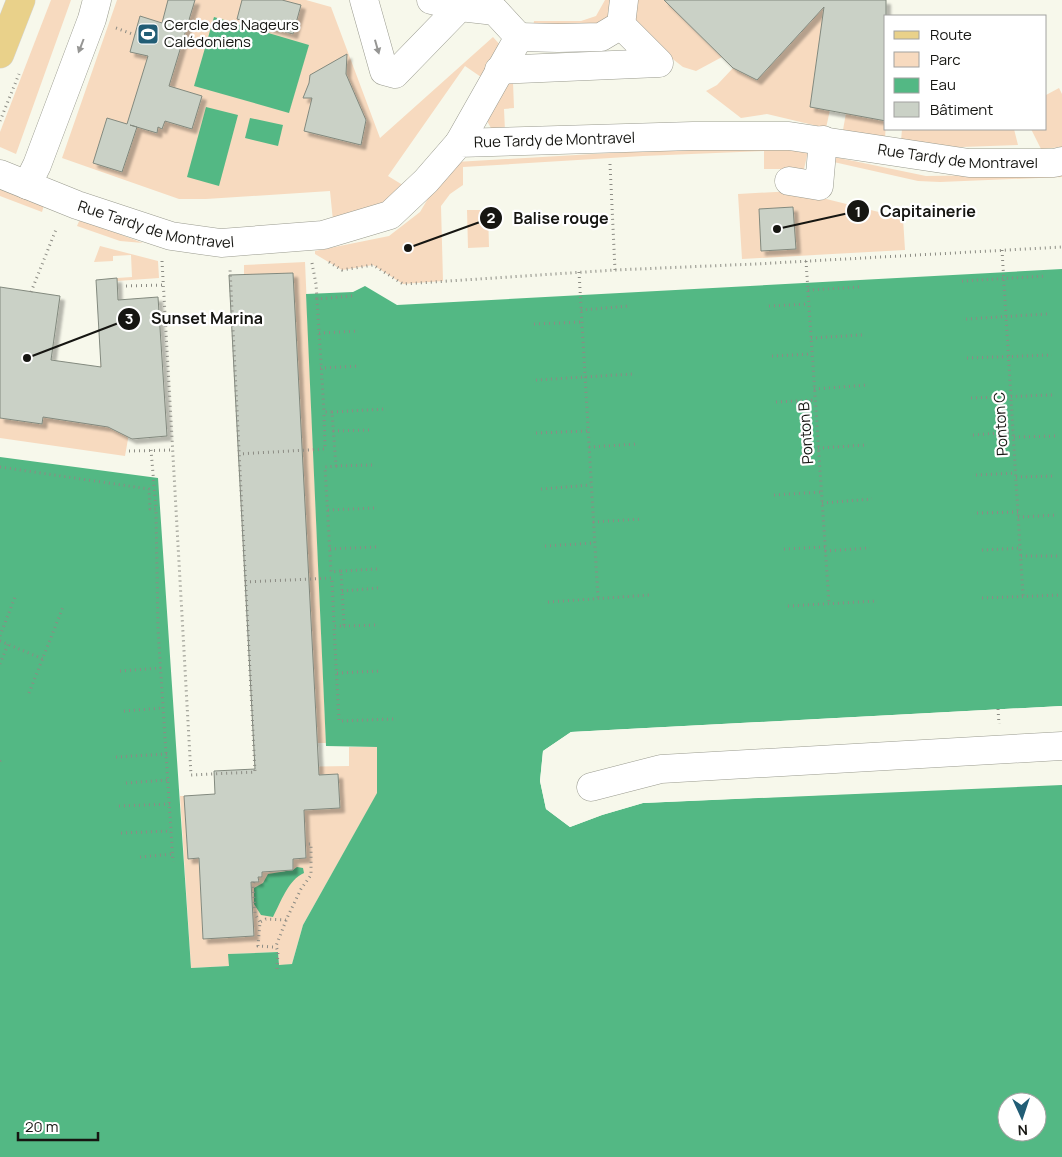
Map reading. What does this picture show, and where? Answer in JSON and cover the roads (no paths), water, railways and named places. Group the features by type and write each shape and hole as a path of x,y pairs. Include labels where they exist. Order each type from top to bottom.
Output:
{"main road":[{"path":"4,44 21,0"}],"street":[{"path":"4,44 6,0"},
{"path":"27,184 37,165 92,19 97,0"},
{"path":"364,0 384,71 395,74 460,7"},
{"path":"431,0 460,7 504,6 520,37"},
{"path":"499,70 659,63 622,12 601,37 520,37"},
{"path":"459,143 499,70 520,37"},
{"name":"Rue Tardy de Montravel","path":"0,174 77,205 171,236 221,244 323,236 390,215 426,181 459,143 694,136 789,136 969,163 1054,163 1062,161"},
{"path":"789,181 828,189 823,140"},
{"path":"591,787 661,769 1062,746"}],"water":[{"path":"214,17 309,45 289,113 194,86"},
{"path":"206,107 238,115 219,186 187,177"},
{"path":"250,118 283,125 278,146 245,138"},
{"path":"1062,269 1062,706 571,732 543,751 540,781 546,809 570,827 643,803 1062,785 1062,1157 0,1157 0,457 158,478 191,968 229,966 228,954 278,952 279,965 292,964 303,925 377,793 377,747 326,746 306,294 353,292 365,286 397,305"},
{"path":"297,867 303,868 304,873 298,876 289,886 273,917 261,915 254,904 254,888 263,883 268,874 293,870"}],"place":[{"name":"Cercle des Nageurs Calédoniens","path":"148,34"},
{"name":"Capitainerie","path":"777,229"},
{"name":"Balise rouge","path":"408,248"},
{"name":"Sunset Marina","path":"27,358"}]}
